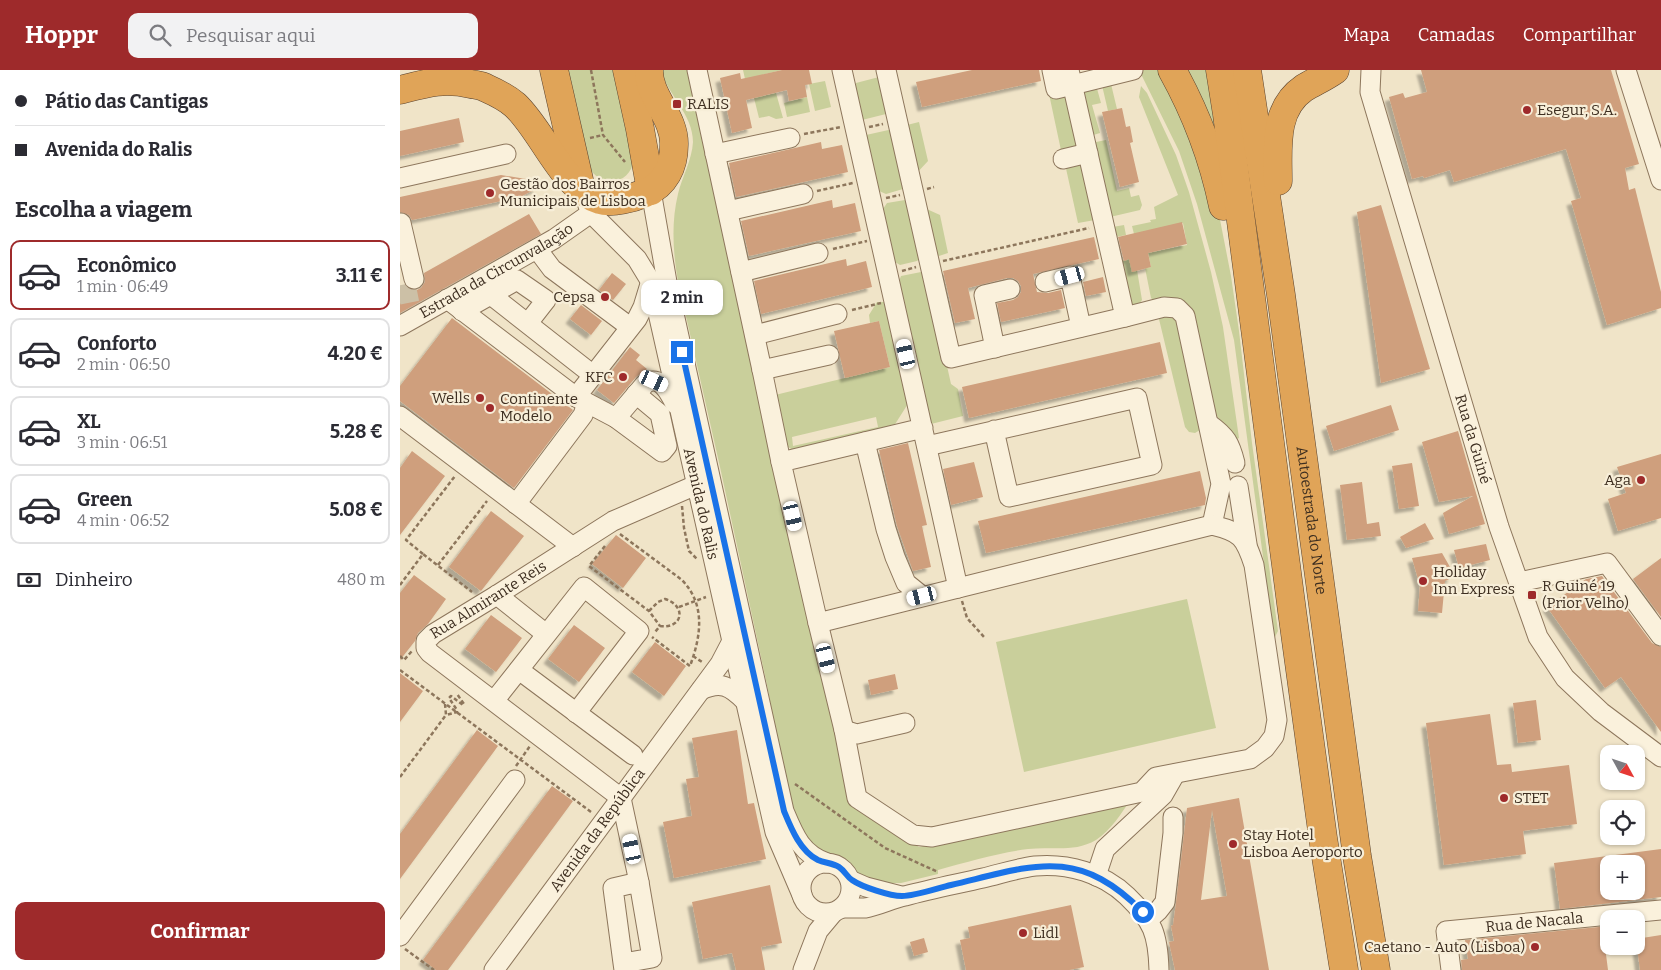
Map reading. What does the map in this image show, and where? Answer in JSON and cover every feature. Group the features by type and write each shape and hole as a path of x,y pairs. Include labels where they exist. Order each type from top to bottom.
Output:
{"highway":[{"path":"400,72 409,70"},
{"path":"554,70 586,202"},
{"path":"627,70 640,129 650,191"},
{"path":"586,202 624,200 650,191 663,180 670,170 674,145 672,126 654,90 649,70"},
{"path":"1172,70 1188,98 1204,138 1216,174 1236,264 1251,296"},
{"name":"Autoestrada do Norte","path":"1220,70 1319,808 1344,970"},
{"name":"Autoestrada do Norte","path":"1247,70 1281,295 1357,856 1376,970"},
{"path":"1281,295 1278,146 1281,120 1289,104 1303,89 1334,70"},
{"path":"400,90 437,81 457,81 484,86 514,104 532,124 586,202"}],"street":[{"path":"697,70 781,462 844,730 857,798 913,835 932,837 1142,792 1156,777 1250,759 1266,748 1274,736 1277,720 1254,565 1247,544 1238,486"},
{"path":"842,70 958,588"},
{"path":"886,70 951,358 1164,307 1177,308 1185,316 1221,484 1212,525"},
{"path":"1052,70 1061,84 1088,153 1125,316"},
{"path":"1061,84 1133,70"},
{"name":"Rua da Guiné","path":"1371,70 1370,92 1499,527 1538,637 1565,678 1601,712 1661,758"},
{"path":"1626,70 1658,159 1661,180"},
{"path":"715,154 790,138"},
{"path":"1063,159 1088,153"},
{"path":"400,178 506,154"},
{"name":"Avenida do Ralis","path":"650,191 667,282 784,811 793,833 806,852 816,859 827,863"},
{"path":"728,211 803,194"},
{"name":"Estrada da Circunvalação","path":"413,314 447,299 554,239 586,202"},
{"name":"Avenida do Ralis","path":"586,202 637,259 651,282 775,832 802,895"},
{"path":"400,254 410,282 401,223"},
{"path":"537,249 552,269 630,328"},
{"path":"741,272 818,253"},
{"path":"1046,282 1070,276 1082,327"},
{"path":"462,311 517,280 546,300 528,323"},
{"path":"516,504 583,415 581,400 593,375 630,328 643,307 651,282"},
{"path":"995,348 984,295 1010,289"},
{"path":"491,295 593,375"},
{"path":"447,299 581,400 616,418 662,452 667,446 660,414 636,394"},
{"path":"755,335 845,312"},
{"path":"762,370 829,355"},
{"path":"616,418 649,381 663,385 668,390 681,416"},
{"path":"781,462 866,442 994,430 1137,398 1152,465 1009,497 994,430"},
{"path":"400,416 572,546"},
{"path":"1209,424 1222,433 1231,445 1234,463"},
{"path":"866,442 886,529 895,557 906,583 922,596"},
{"name":"Rua Almirante Reis","path":"621,798 430,653 426,648 426,641 433,634 614,521 696,485"},
{"path":"818,623 1212,525 1231,529 1247,544"},
{"path":"1518,582 1607,563 1661,636"},
{"path":"494,701 584,587 639,631 576,713"},
{"path":"491,599 546,634"},
{"name":"Avenida da República","path":"494,970 720,664 732,641"},
{"path":"519,670 633,755"},
{"path":"701,690 712,685 727,686 745,701"},
{"path":"844,730 857,734 905,723"},
{"path":"1096,876 1106,849 1163,795 1176,774"},
{"path":"400,936 514,780"},
{"path":"621,798 639,882 652,958 624,966 613,888 639,882"},
{"path":"1148,919 1165,902 1173,817"},
{"path":"803,970 818,931 837,911 850,898 850,880 845,871 837,865 827,863 820,864 806,873 801,887 806,904 814,910 823,913 837,911 866,908 903,896 1034,866 1067,867 1096,876 1124,893 1148,919 1157,941 1159,970"},
{"path":"850,880 866,888 903,896"},
{"name":"Rua de Nacala","path":"1451,970 1446,931 1661,910"}],"path":[{"path":"591,70 603,135 626,164"},
{"path":"811,133 854,124"},
{"path":"589,138 603,135"},
{"path":"824,189 867,180"},
{"path":"888,274 1104,225"},
{"path":"839,248 880,238"},
{"path":"845,312 894,299"},
{"path":"464,464 406,540 438,565 491,599"},
{"path":"438,565 496,489"},
{"path":"673,508 682,504"},
{"path":"618,529 621,534 682,580 691,589 699,612 699,630 690,666 652,636 660,626"},
{"path":"606,544 589,566 649,611 660,626 667,627 678,622 680,614 678,607 672,601 665,599 658,602 649,611"},
{"path":"400,585 423,554"},
{"path":"958,588 967,618 985,638"},
{"path":"678,607 715,594"},
{"path":"400,670 588,810"},
{"path":"456,692 464,704 462,705 451,696 449,698 457,712"},
{"path":"445,704 446,715"},
{"path":"400,777 446,715 457,712"},
{"path":"520,760 529,749"},
{"path":"791,782 885,848 942,874"},
{"path":"400,945 434,970"}],"green space":[{"path":"567,70 614,70 634,159 632,167 623,178 610,181 604,180 591,171"},
{"path":"661,70 689,70 851,802 919,847 1131,799 1111,827 1096,840 1071,848 1037,848 1005,853 938,870 938,874 901,883 885,883 860,876 852,865 839,856 817,849 806,837 795,818 783,772 767,685 678,281 674,249 674,216 678,194 691,155 693,142 692,132 685,114 664,79"},
{"path":"743,70 782,70 745,79"},
{"path":"1139,70 1165,70 1215,194 1231,276 1239,331 1252,443 1278,631 1274,639 1234,340 1197,204 1179,151"},
{"path":"1178,70 1207,70 1225,193"},
{"path":"879,77 890,113 862,120 855,90 856,83"},
{"path":"825,81 831,107 815,111 809,84"},
{"path":"1101,81 1111,84 1117,109 1108,111"},
{"path":"1096,85 1101,103 1092,105 1100,133 1090,136 1080,89"},
{"path":"1141,86 1147,93 1176,155 1189,192 1211,272 1223,327 1239,438 1235,440 1213,411 1192,312 1180,300 1171,298 1154,301 1151,298 1145,268 1151,267 1148,253 1187,245 1183,223 1134,234 1132,226 1156,219 1154,207 1178,195 1139,97"},
{"path":"1066,90 1080,151 1062,155 1049,94"},
{"path":"776,93 783,118 776,119 769,116 759,118 754,98"},
{"path":"807,97 810,112 787,117 784,103"},
{"path":"919,122 928,161 915,175 903,126"},
{"path":"893,129 903,189 886,194 879,191 866,135"},
{"path":"1106,140 1117,191 1129,188 1131,197 1139,195 1142,205 1140,210 1110,217 1091,143"},
{"path":"1082,160 1095,220 1078,223 1065,164"},
{"path":"905,200 911,204 922,256 917,261 900,265 895,262 883,209 887,203"},
{"path":"920,206 940,215 948,253 939,256 931,251"},
{"path":"1124,225 1126,235 1116,237 1121,261 1129,259 1137,270 1142,300 1140,303 1127,306 1107,228"},
{"path":"921,272 927,276 951,384 958,389 963,416 931,424 899,281 901,276"},
{"path":"877,302 888,302 911,399 892,429 796,452 782,443 771,396 890,367 879,321 870,323 869,315","holes":["876,417 878,427 793,446 792,437"]},
{"path":"1172,312 1180,318 1201,424 1200,430 1195,433 1189,432 1185,427 1158,315"},
{"path":"1187,599 1216,728 1024,772 996,642"}],"building":[{"path":"782,70 809,70 812,84 805,85 807,97 789,101 787,90 746,100 752,128 732,133 720,78 740,73 741,79"},
{"path":"972,70 1039,70 1041,81 922,107 916,82"},
{"name":"Esegur, S.A.","path":"1421,70 1611,70 1639,164 1625,168 1629,190 1635,188 1661,292 1661,308 1607,325 1571,201 1581,198 1566,149 1454,182 1450,170 1424,178 1423,176 1412,179 1389,97 1403,93 1405,98 1427,92"},
{"path":"1122,108 1126,127 1130,126 1133,142 1130,143 1139,182 1120,187 1102,112"},
{"path":"459,118 464,142 400,156 400,131"},
{"path":"821,142 822,149 842,145 848,172 736,197 729,163"},
{"path":"501,175 526,179 538,188 520,197 412,220 409,215 400,212 400,197"},
{"path":"832,200 833,208 855,203 861,231 749,256 741,221"},
{"path":"1381,205 1430,369 1381,383 1357,212"},
{"path":"529,214 541,234 400,313 400,287 405,285 411,290 421,288 425,282 424,273"},
{"path":"1182,222 1187,244 1148,253 1151,267 1132,272 1129,259 1124,261 1118,237"},
{"path":"1094,237 1099,259 1033,274 1037,292 1048,293 1061,290 1065,308 1001,322 997,303 1013,300 1021,292 1021,286 1018,281 1013,278 1007,278 968,288 975,319 955,323 943,271"},
{"path":"846,259 847,266 866,261 872,287 761,314 754,281"},
{"path":"612,273 626,284 613,300 599,290"},
{"path":"1103,277 1106,292 1086,296 1083,282"},
{"path":"581,305 602,321 591,335 570,319"},
{"name":"Continente Modelo","path":"452,318 573,410 514,488 400,401 400,386"},
{"path":"879,321 890,367 845,378 834,331"},
{"path":"1160,342 1167,373 969,418 962,387"},
{"name":"KFC","path":"630,347 640,355 636,360 647,369 636,377 614,403 597,390"},
{"path":"1391,405 1399,430 1334,451 1326,426"},
{"path":"1458,431 1485,524 1449,534 1443,513 1473,496 1439,502 1422,442"},
{"path":"908,443 927,525 922,526 931,567 913,571 897,526 879,450"},
{"path":"412,451 445,476 400,535 400,468"},
{"name":"Aga","path":"1661,454 1661,518 1618,531 1608,499 1626,493 1617,467"},
{"path":"974,462 983,497 951,505 943,469"},
{"path":"1412,463 1419,506 1399,509 1392,466"},
{"path":"1200,471 1206,498 1205,505 986,553 978,521"},
{"path":"1362,482 1367,524 1379,522 1381,536 1347,540 1340,485"},
{"path":"491,511 524,536 481,591 449,567"},
{"path":"1425,523 1434,539 1406,548 1400,537"},
{"path":"616,535 646,558 623,588 592,564"},
{"path":"1486,544 1490,560 1459,568 1454,550"},
{"path":"1442,553 1450,567 1452,578 1445,581 1442,613 1418,611 1420,586 1412,558"},
{"path":"1661,558 1661,617 1633,579"},
{"path":"414,575 446,599 428,624 418,633 415,641 400,660 400,593"},
{"path":"1602,576 1652,643 1661,647 1661,732 1621,677 1605,688 1547,607 1586,579"},
{"path":"491,615 522,638 496,672 465,649"},
{"path":"574,625 605,648 579,682 548,659"},
{"path":"655,642 686,666 664,696 632,672"},
{"path":"400,673 423,691 400,722"},
{"path":"895,674 898,689 871,695 868,680"},
{"path":"1536,700 1541,740 1518,743 1513,703"},
{"name":"STET","path":"1490,714 1497,765 1511,764 1512,772 1569,765 1577,824 1523,831 1526,854 1444,865 1426,723"},
{"path":"477,730 498,746 400,879 400,834"},
{"path":"737,730 748,804 754,803 766,859 674,878 663,822 692,816 686,779 699,777 692,738"},
{"path":"552,786 573,801 448,970 436,970 423,960"},
{"path":"1239,798 1269,970 1175,970 1169,942 1174,941 1171,926 1173,925 1176,903 1187,808","holes":["1212,810 1227,896 1201,900"]},
{"path":"1661,849 1661,897 1645,899 1645,855 1615,855"},
{"path":"1600,857 1600,900 1636,900 1560,909 1554,863"},
{"path":"770,885 782,943 761,947 765,970 736,970 732,953 703,959 692,902"},
{"name":"Lidl","path":"1071,905 1084,967 1069,970 966,970 960,940 970,938 968,927"},
{"name":"Caetano - Auto (Lisboa)","path":"1600,927 1600,955 1606,955 1608,970 1462,970 1461,960 1468,959 1465,940"},
{"path":"1661,935 1661,970 1640,970 1638,955 1645,955 1645,938"},
{"path":"924,938 928,952 914,956 910,942"}],"tunnel":[{"path":"406,284 411,309"}],"place":[{"name":"RALIS","path":"677,104"},
{"name":"Esegur, S.A.","path":"1527,110"},
{"name":"Gestão dos Bairros Municipais de Lisboa","path":"490,193"},
{"name":"Cepsa","path":"605,297"},
{"name":"KFC","path":"623,377"},
{"name":"Wells","path":"480,398"},
{"name":"Continente Modelo","path":"490,408"},
{"name":"Aga","path":"1641,480"},
{"name":"Holiday Inn Express","path":"1423,581"},
{"name":"R Guiné 19 (Prior Velho)","path":"1532,595"},
{"name":"STET","path":"1504,798"},
{"name":"Stay Hotel Lisboa Aeroporto","path":"1233,844"},
{"name":"Lidl","path":"1023,933"},
{"name":"Caetano - Auto (Lisboa)","path":"1535,947"}],"route":[{"path":"682,352 784,811 793,833 806,852 816,859 837,865 845,871 850,880 866,888 903,896 1034,866 1067,867 1080,870 1108,882 1124,893 1143,912"}]}
